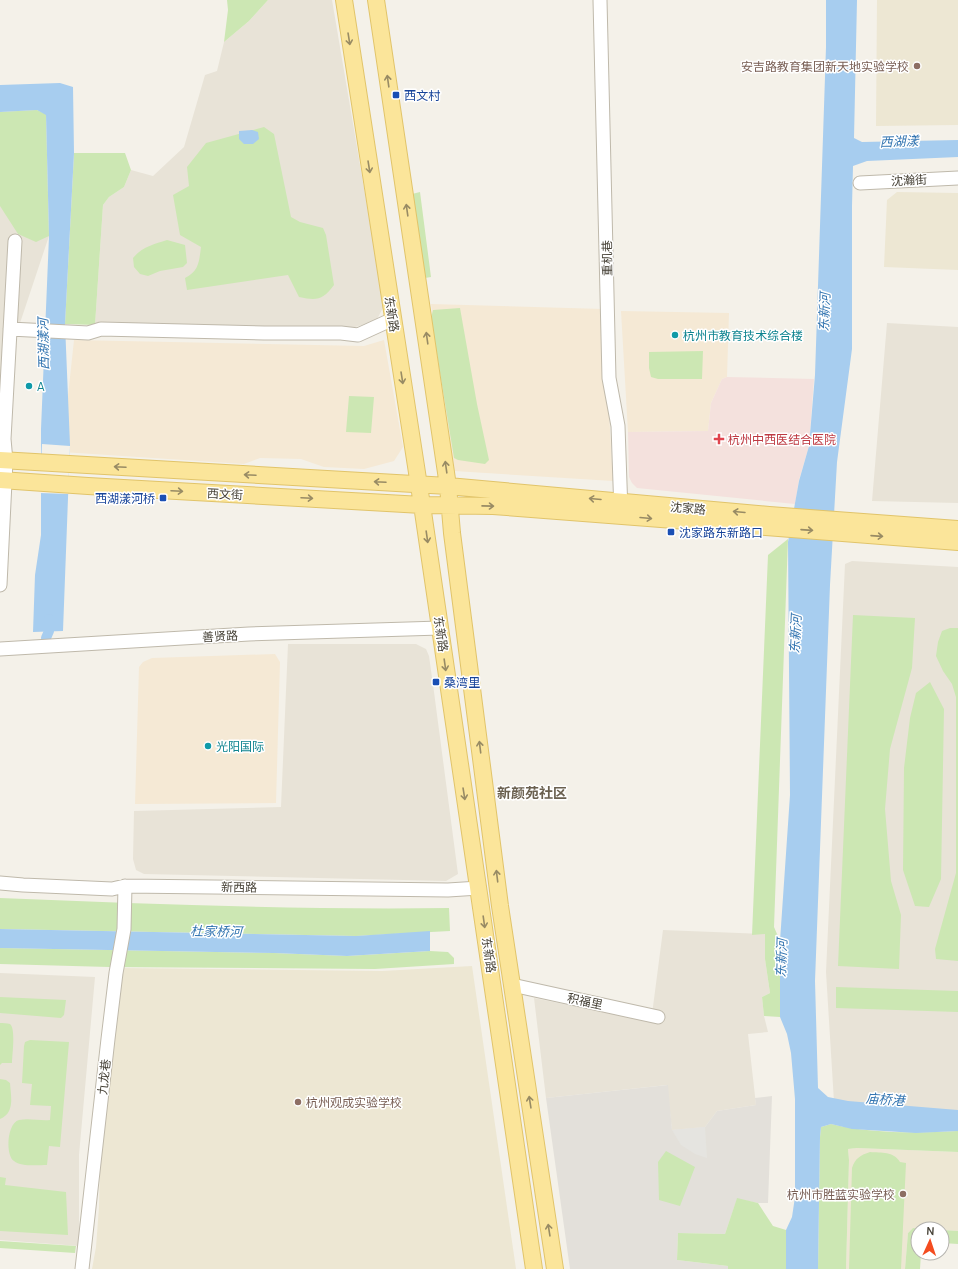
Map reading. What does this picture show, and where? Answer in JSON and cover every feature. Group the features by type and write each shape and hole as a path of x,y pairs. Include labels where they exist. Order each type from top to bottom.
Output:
{"main road":[{"name":"东新路","path":"344,0 422,505 534,1269"},
{"name":"东新路","path":"376,0 448,486 449,506 500,906 555,1269"},
{"name":"西文街","path":"3,461 418,484"},
{"name":"西文街","path":"3,480 449,506"},
{"name":"沈家路","path":"418,484 448,486 622,509 839,527 958,542"},
{"name":"沈家路","path":"449,506 622,509"},
{"name":"沈家路","path":"839,527 958,529"}],"street":[{"name":"重机巷","path":"600,0 609,378 618,426 622,509"},
{"name":"沈瀚街","path":"860,183 958,178"},
{"path":"0,585 4,439 16,241"},
{"path":"10,329 88,333 101,329 248,333 341,333 358,335 393,319"},
{"name":"善贤路","path":"0,649 249,634 440,628"},
{"name":"新西路","path":"0,883 23,886 112,889 125,886 448,890 479,888"},
{"name":"九龙巷","path":"82,1269 116,973 124,929 125,886"},
{"name":"积福里","path":"512,985 658,1017"}],"shaded area":[{"path":"268,0 332,0 384,306 376,321 355,327 95,325 103,205 109,197 124,187 131,170 153,176 184,147 205,75 217,71 224,42 249,21"},
{"name":"安吉路教育集团新天地实验学校","path":"877,0 958,0 958,125 876,126"},
{"path":"37,110 49,236 0,383 0,112"},
{"path":"897,192 958,193 958,270 884,267 887,200"},
{"path":"431,304 603,309 613,481 454,471"},
{"path":"621,311 729,313 727,377 722,379 711,403 708,431 628,432"},
{"path":"887,323 958,327 958,503 872,501"},
{"path":"74,340 364,346 384,340 403,447 394,461 364,469 324,467 301,459 260,458 244,464 62,452"},
{"name":"杭州中西医结合医院","path":"727,377 814,379 809,446 799,480 795,504 637,488 632,483 629,477 628,432 708,431 711,403 722,379"},
{"path":"852,561 958,567 958,1125 835,1118 826,972 845,564"},
{"path":"288,644 416,644 426,649 429,656 458,874 446,881 144,874 136,870 133,859 134,811 281,807"},
{"path":"275,654 280,662 276,803 135,804 139,667 143,662 152,658"},
{"path":"663,930 765,934 765,959 770,993 762,997 764,1016 768,1032 748,1034 756,1105 717,1111 705,1127 672,1130 667,1085 546,1098 534,998 651,1022"},
{"name":"杭州观成实验学校","path":"472,966 516,1269 92,1269 96,1247 99,1207 101,1124 120,968 382,971"},
{"path":"0,973 95,977 79,1155 79,1246 0,1240"},
{"path":"668,1085 672,1130 705,1127 717,1111 756,1105 755,1098 772,1096 768,1203 758,1203 737,1199 725,1234 678,1233 677,1260 728,1266 728,1269 570,1269 546,1098"},
{"path":"705,1127 707,1158 695,1154 681,1145 672,1130"},
{"name":"杭州市胜蓝实验学校","path":"857,1148 958,1152 958,1231 950,1230 950,1221 910,1221 905,1269 846,1269 848,1149"}],"green space":[{"path":"227,0 268,0 249,21 224,42 228,10"},
{"path":"37,110 46,114 49,236 36,242 18,234 0,206 0,112"},
{"path":"264,127 274,134 291,217 300,222 323,228 326,235 334,285 326,294 315,299 299,297 288,275 187,290 185,278 198,266 201,247 180,235 173,195 189,186 187,167 206,143"},
{"path":"74,153 125,153 131,170 124,187 109,197 103,205 95,325 65,324"},
{"path":"420,192 431,277 425,278 412,194"},
{"path":"167,240 185,245 187,263 183,267 160,271 148,276 140,274 134,267 133,258 144,249"},
{"path":"460,308 477,404 489,460 485,464 458,460 454,458 431,318 433,310"},
{"path":"703,351 702,379 658,379 651,377 649,368 649,352"},
{"path":"349,396 374,397 371,433 346,432"},
{"path":"788,539 774,927 780,941 780,1017 764,1016 762,997 770,993 765,959 765,934 752,935 768,555"},
{"path":"853,615 915,618 912,668 890,749 885,809 891,881 901,915 899,969 838,966"},
{"path":"950,628 958,628 958,961 936,959 935,949 956,873 956,697 952,684 943,671 936,656 938,642 942,631"},
{"path":"930,682 944,709 941,879 929,907 915,906 903,870 904,768 910,718 916,693"},
{"path":"0,898 280,907 449,908 450,931 356,936 0,929"},
{"path":"0,948 274,953 347,956 430,951 448,952 454,958 454,964 375,969 109,967 0,964"},
{"path":"836,987 958,991 958,1012 836,1008"},
{"path":"0,997 66,1000 64,1015 61,1018 0,1013"},
{"path":"0,1023 10,1024 13,1031 13,1036 12,1063 2,1063 0,1065"},
{"path":"30,1040 69,1042 60,1147 49,1146 47,1165 17,1163 11,1158 8,1146 10,1133 15,1122 23,1119 50,1120 51,1106 30,1105 32,1084 22,1083 24,1046 25,1042"},
{"path":"0,1079 6,1080 10,1083 11,1104 8,1113 0,1119"},
{"path":"831,1124 863,1130 879,1131 958,1131 958,1152 857,1148 848,1149 846,1269 818,1269 820,1137 821,1127"},
{"path":"666,1151 695,1167 680,1206 659,1200 658,1162"},
{"path":"870,1152 891,1154 900,1162 906,1163 901,1269 849,1269 852,1168 859,1157"},
{"path":"0,1177 6,1178 5,1185 66,1192 68,1235 0,1231"},
{"path":"737,1198 758,1203 773,1226 786,1230 786,1269 728,1269 728,1266 677,1260 678,1233 725,1234"},
{"path":"950,1230 958,1231 958,1244 950,1244"},
{"path":"910,1231 910,1261 920,1261 920,1269 905,1269 908,1233"},
{"path":"0,1241 76,1246 75,1253 0,1248"}],"water":[{"name":"东新河","path":"826,0 857,0 854,138 862,142 958,140 958,157 867,161 853,166 852,349 837,462 830,585 815,981 818,1088 828,1097 848,1101 958,1110 958,1131 916,1133 852,1129 831,1124 821,1127 818,1269 786,1269 786,1230 792,1217 795,1197 795,1099 791,1053 787,1034 780,1017 780,941 790,795 788,542 799,481 809,446 815,375 826,47"},
{"path":"60,83 73,87 74,153 65,324 70,445 63,631 33,632 35,575 41,535 41,429 49,236 46,115 37,110 0,112 0,85"},
{"path":"252,130 258,132 259,139 253,144 244,144 239,139 239,131"},
{"path":"0,929 356,936 430,931 430,951 347,956 274,953 0,948"}],"pier":[{"name":"西湖漾河桥","path":"42,444 70,446 68,494 40,493"}],"waterway":[{"name":"西湖漾河","path":"46,638 49,631 49,619"}],"place":[{"name":"安吉路教育集团新天地实验学校","path":"917,66"},
{"name":"西文村","path":"396,95"},
{"name":"杭州市教育技术综合楼","path":"675,335"},
{"name":"A","path":"29,386"},
{"name":"杭州中西医结合医院","path":"719,439"},
{"name":"西湖漾河桥","path":"163,498"},
{"name":"沈家路东新路口","path":"671,532"},
{"name":"桑湾里","path":"436,682"},
{"name":"光阳国际","path":"208,746"},
{"name":"杭州观成实验学校","path":"298,1102"},
{"name":"杭州市胜蓝实验学校","path":"903,1194"}],"district":[{"name":"新颜苑社区","path":"532,792"}],"water label":[{"name":"西湖漾","path":"899,141"},
{"name":"杜家桥河","path":"216,931"},
{"name":"庙桥港","path":"885,1099"}]}
